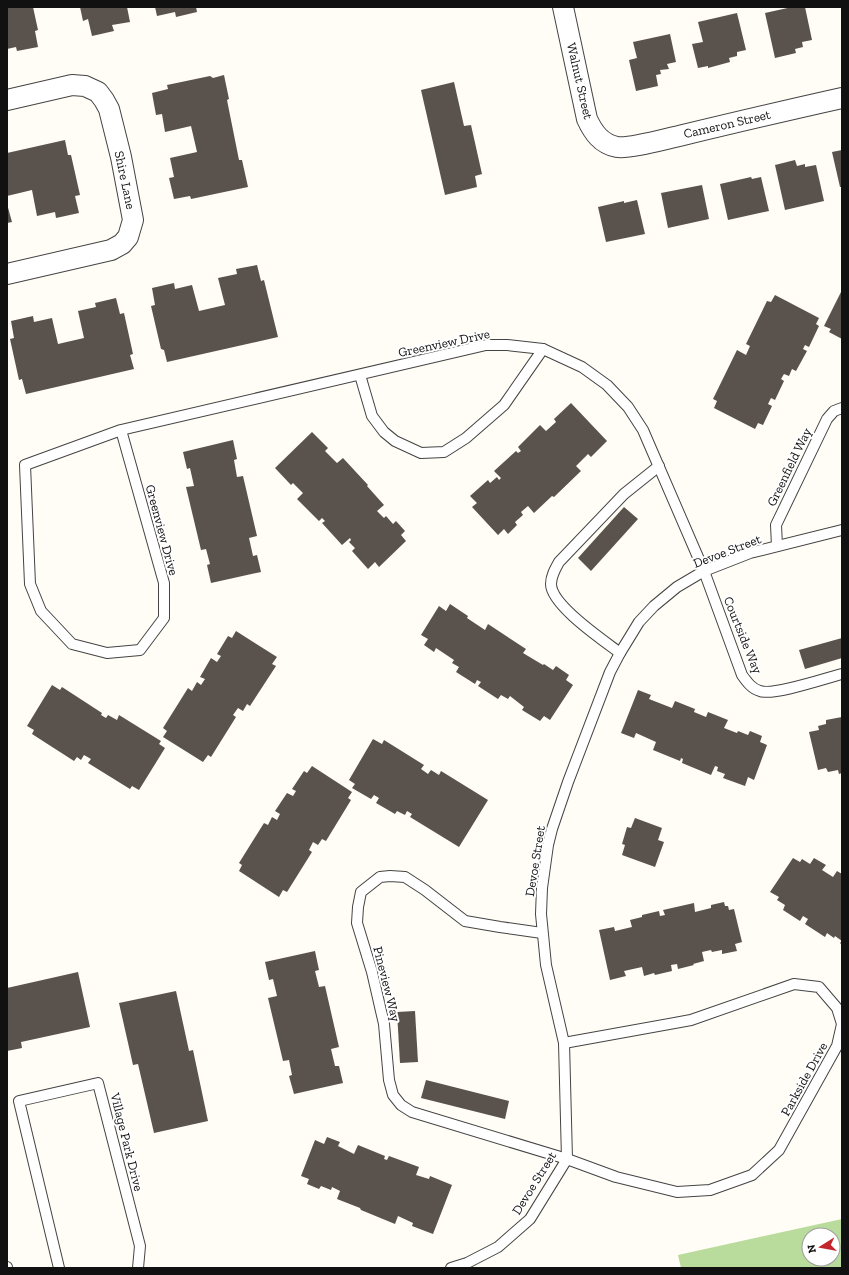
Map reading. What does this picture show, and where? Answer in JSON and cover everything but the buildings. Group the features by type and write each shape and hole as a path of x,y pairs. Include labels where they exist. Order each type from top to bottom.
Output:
{"street":[{"name":"Walnut Street","path":"563,7 588,119 594,132 600,139 612,146"},
{"name":"Shire Lane","path":"7,100 72,85 86,86 98,92 109,109 133,220 128,237 122,244 111,250 7,274"},
{"name":"Cameron Street","path":"612,146 624,147 660,140 842,98"}],"lane":[{"name":"Greenview Drive","path":"121,430 164,583 164,618 140,650 107,653 72,644 41,611 30,584 25,465 121,430 486,345 506,344 543,349 582,367 607,385 628,407 643,430 704,571"},
{"path":"360,375 372,416 384,432 396,441 420,453 444,452 466,438 504,405 543,349"},
{"name":"Greenfield Way","path":"777,546 776,525 827,419 834,412 842,408"},
{"path":"620,653 567,611 557,599 551,586 553,573 559,562 618,499 658,466"},
{"name":"Devoe Street","path":"452,1268 467,1263 498,1247 530,1219 568,1159 564,1043 546,965 541,914 542,888 552,828 608,679 620,653 639,622 654,606 677,587 704,571 750,553 842,530"},
{"name":"Courtside Way","path":"704,571 742,675 749,685 760,691 768,692 784,690 842,674"},
{"name":"Pineview Way","path":"542,933 465,921 425,890 405,877 380,877 361,892 358,907 357,924 372,972 384,1024 389,1080 393,1095 400,1105 412,1112 568,1159"},
{"name":"Parkside Drive","path":"564,1043 691,1020 794,984 819,987 837,1008 842,1024 837,1046 779,1150 752,1175 710,1190 677,1192 616,1177 568,1159"},
{"name":"Village Park Drive","path":"59,1268 19,1101 98,1083 140,1246 138,1268"}],"green space":[{"path":"842,1219 842,1268 681,1268 678,1255 801,1228 801,1267 841,1267 841,1227 806,1227"}]}
